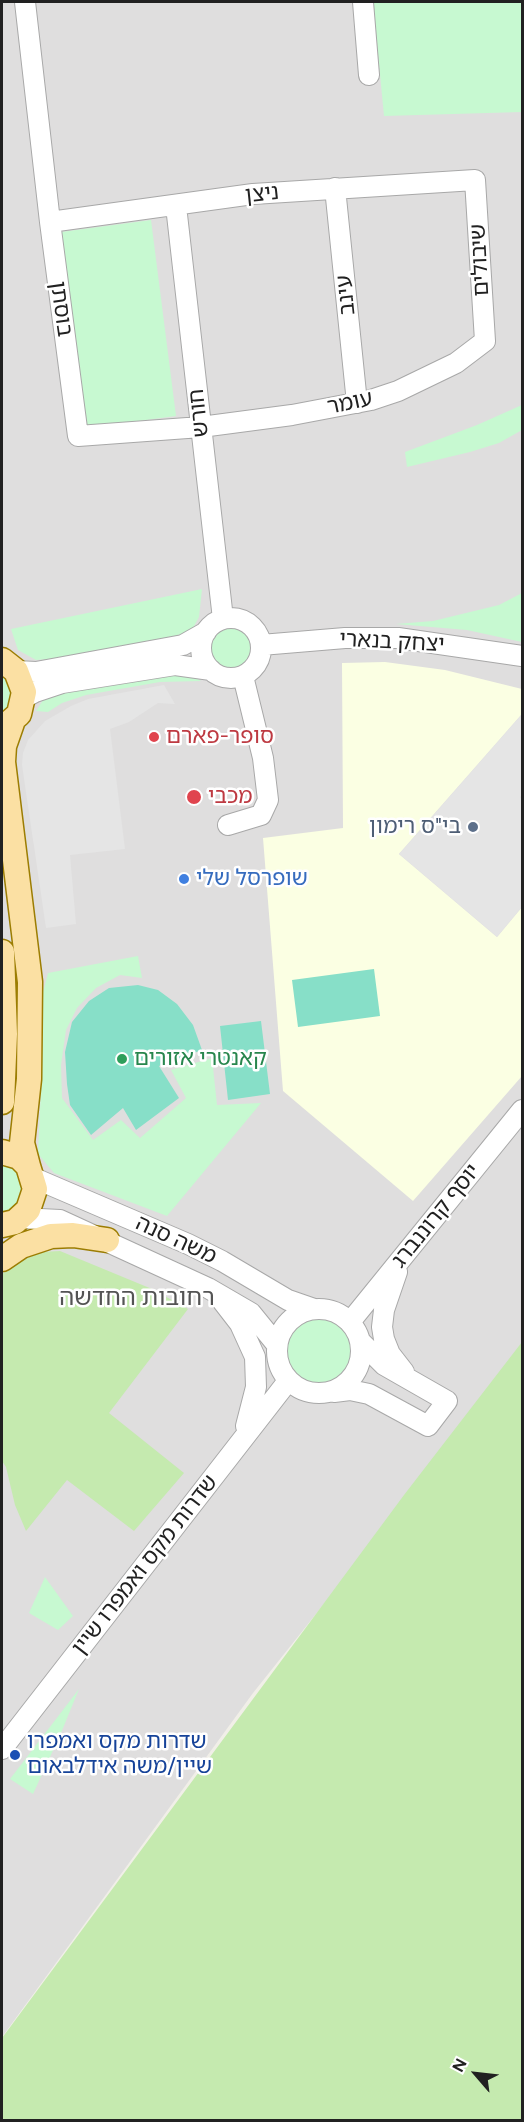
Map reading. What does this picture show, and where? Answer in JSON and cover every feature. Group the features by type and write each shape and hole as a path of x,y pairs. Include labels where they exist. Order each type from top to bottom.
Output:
{"main road":[{"path":"7,661 22,681 24,698 19,714 7,726 3,762 30,982 30,1059 22,1143 31,1172 33,1200 8,1226"},
{"path":"2,952 5,1034 2,1102"},
{"path":"2,1152 19,1157 31,1172"},
{"path":"2,1259 21,1246 51,1236 73,1235 106,1240"}],"street":[{"name":"בוסתן","path":"25,2 50,222 78,436 201,428"},
{"path":"363,2 369,75"},
{"name":"ניצן","path":"50,222 252,194 475,180"},
{"name":"שיבולים","path":"475,180 485,341"},
{"name":"עינב","path":"335,188 357,403"},
{"name":"חורש","path":"176,206 223,619"},
{"name":"עומר","path":"201,428 357,403 398,391 456,363 485,341"},
{"path":"7,661 36,672 183,645 223,619 233,618 252,626 261,645 256,665 243,676 227,678 210,670 175,665 62,683 24,698"},
{"path":"206,632 201,651 210,670"},
{"name":"יצחק בנארי","path":"261,645 345,638 398,638 522,656"},
{"path":"228,825 261,815 268,800 263,758 243,676"},
{"name":"יוסף קרוננברג","path":"350,1322 522,1110"},
{"name":"משה סנה","path":"31,1172 188,1244 288,1300 314,1309"},
{"name":"משה סנה","path":"8,1226 60,1220 106,1240 208,1288 251,1313 277,1345"},
{"path":"409,1379 390,1354 382,1327 389,1291 416,1240"},
{"path":"208,1288 229,1307 240,1324 255,1357 256,1387 253,1407 232,1452"},
{"path":"314,1309 328,1310 350,1322 361,1342 384,1365 447,1401 428,1426 369,1394 350,1390 314,1394 300,1390 288,1381 277,1358 277,1345 281,1332 290,1320 314,1309"},
{"path":"328,1393 351,1379 362,1355 361,1342"},
{"name":"שדרות מקס ואמפרו שיין","path":"2,1749 288,1381"}],"shaded area":[{"path":"2,2 522,2 522,1343 406,1501 253,1693 2,2037"},
{"path":"385,662 445,670 522,689 522,714 399,854 497,937 522,907 522,1076 413,1201 283,1091 263,838 343,828 342,663"},
{"path":"164,685 175,704 158,703 129,722 110,729 125,849 70,855 76,924 46,928 22,765 23,753 28,740 45,721 88,699"},
{"name":"בי\"ס רימון","path":"522,714 522,795 520,797 522,800 522,907 497,937 399,854"}],"green space":[{"path":"373,2 522,2 522,112 384,116"},
{"path":"151,220 176,416 86,428 61,232"},
{"path":"522,405 522,430 499,443 407,467 405,452"},
{"path":"202,589 199,617 192,630 175,636 62,658 36,660 18,650 11,629"},
{"path":"522,593 522,642 467,630 396,624 433,621 499,605"},
{"path":"226,624 236,624 251,634 255,648 254,657 245,668 236,672 226,672 211,662 207,653 207,643 217,628"},
{"path":"164,670 193,676 201,681 160,682 86,695 62,703 48,712 36,711 50,689"},
{"path":"2,672 9,680 14,700 2,719"},
{"path":"138,956 142,978 120,975 96,988 77,1008 66,1030 61,1065 62,1098 93,1140 121,1120 140,1138 186,1098 171,1070 212,1058 217,1105 261,1103 167,1216 54,1173 38,1154 41,1088 40,1004 48,973"},
{"path":"374,969 380,1016 298,1027 292,980"},
{"name":"קאנטרי אזורים","path":"138,985 158,990 177,1004 193,1025 202,1050 159,1066 179,1098 136,1130 123,1108 91,1135 70,1105 65,1052 72,1022 89,1001 109,988"},
{"path":"261,1021 270,1094 228,1100 220,1026"},
{"path":"2,1162 17,1169 25,1186 15,1209 2,1215"},
{"path":"60,1251 152,1289 188,1309 109,1413 184,1473 134,1531 67,1480 26,1531 15,1505 6,1467 2,1461 2,1274 20,1261 42,1252"},
{"path":"326,1316 339,1322 348,1331 352,1337 354,1351 352,1365 344,1376 333,1384 312,1386 294,1376 286,1365 284,1344 294,1326 305,1318"},
{"path":"522,1342 522,2120 2,2120 2,2038 404,1495"},
{"path":"45,1577 73,1616 58,1630 29,1613"},
{"path":"79,1689 61,1733 33,1794 10,1779"}],"place":[{"name":"סופר-פארם","path":"154,737"},
{"name":"מכבי","path":"194,797"},
{"name":"בי\"ס רימון","path":"473,827"},
{"name":"שופרסל שלי","path":"184,879"},
{"name":"קאנטרי אזורים","path":"122,1059"},
{"name":"שדרות מקס ואמפרו שיין/משה אידלבאום","path":"15,1755"}],"district":[{"name":"רחובות החדשה","path":"137,1298"}]}
